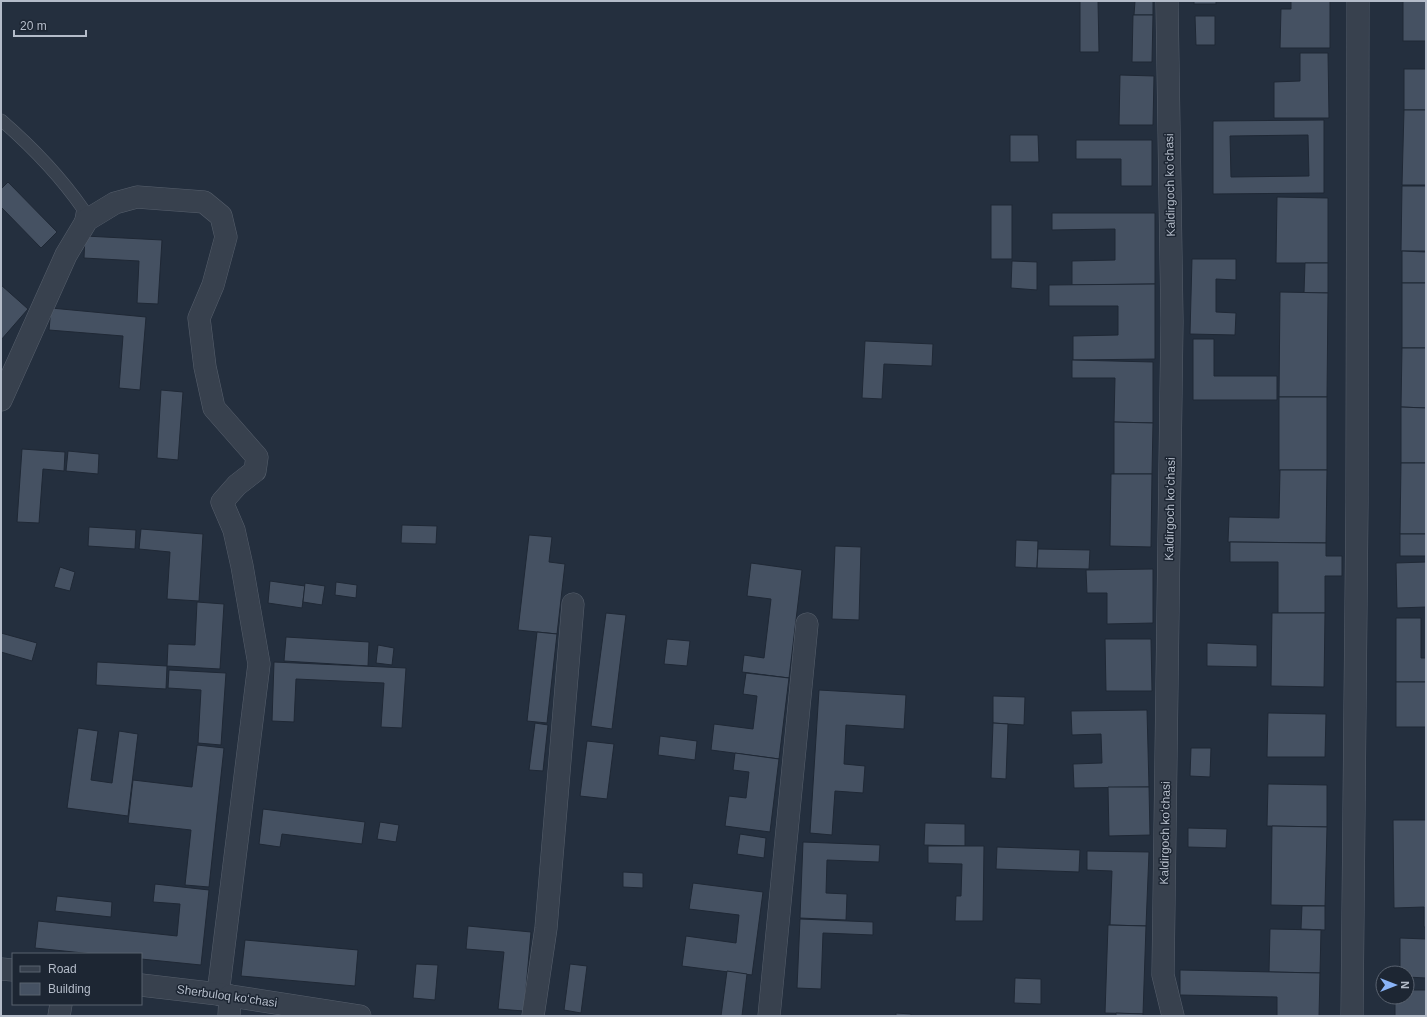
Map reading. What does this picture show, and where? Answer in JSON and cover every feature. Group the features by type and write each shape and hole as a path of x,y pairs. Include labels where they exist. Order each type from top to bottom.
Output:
{"street":[{"name":"Kaldirgoch koʻchasi","path":"1167,1 1172,321 1163,975 1173,1016"},
{"path":"1352,1016 1357,502 1358,1"},
{"path":"1,400 66,255 87,220 115,203 137,197 204,202 221,216 226,237 213,285 199,318 205,367 214,408 257,457 255,470 237,485 222,502 234,530 242,566 259,664 226,1002"},
{"path":"533,1016 546,928 573,604"},
{"path":"769,1016 807,624"},
{"path":"1,969 12,970"},
{"name":"Sherbuloq koʻchasi","path":"142,985 226,1002 360,1016"},
{"path":"59,1016 61,1005"}],"lane":[{"path":"1,120 18,134 66,186 83,209 78,236"}],"building":[{"path":"1080,1 1098,1 1099,52 1080,52"},
{"path":"1135,1 1153,1 1153,15 1134,15"},
{"path":"1194,1 1216,1 1216,4 1194,4"},
{"path":"1291,1 1330,1 1330,48 1280,48 1281,9 1291,9"},
{"path":"1403,1 1426,1 1426,41 1403,41"},
{"path":"1133,15 1153,15 1152,62 1132,62"},
{"path":"1195,16 1215,16 1215,45 1196,45"},
{"path":"1300,53 1328,53 1329,118 1274,118 1274,82 1300,81"},
{"path":"1404,69 1426,69 1426,110 1404,110"},
{"path":"1120,75 1154,76 1153,125 1119,125"},
{"path":"1404,110 1426,110 1426,185 1402,185"},
{"path":"1324,120 1324,193 1213,194 1213,121","holes":["1308,135 1309,176 1231,177 1230,136"]},
{"path":"1010,135 1038,135 1039,162 1010,162"},
{"path":"1076,140 1152,140 1152,186 1121,186 1121,159 1076,159"},
{"path":"8,182 57,232 41,248 1,207 1,189"},
{"path":"1402,186 1426,186 1426,251 1401,251"},
{"path":"1277,197 1328,198 1328,263 1276,263"},
{"path":"991,205 1012,205 1012,259 991,259"},
{"path":"1052,213 1155,213 1155,284 1072,285 1072,261 1115,260 1115,229 1052,230"},
{"path":"85,236 162,240 158,304 137,303 139,261 84,258"},
{"path":"1402,251 1426,252 1426,283 1402,283"},
{"path":"1192,259 1236,259 1236,280 1216,279 1216,312 1236,313 1235,335 1190,334"},
{"path":"1012,261 1037,262 1037,290 1011,288"},
{"path":"1305,263 1328,263 1328,293 1304,293"},
{"path":"1402,283 1426,283 1426,348 1402,348"},
{"path":"1155,284 1155,359 1073,360 1073,336 1118,335 1118,306 1049,306 1049,285"},
{"path":"1,285 28,309 1,340"},
{"path":"1280,292 1328,293 1327,397 1279,397"},
{"path":"51,308 146,317 140,390 119,388 123,336 49,330"},
{"path":"1193,339 1214,339 1214,376 1277,376 1277,400 1193,400"},
{"path":"865,341 933,344 932,366 884,364 882,399 862,398"},
{"path":"1402,348 1426,348 1426,408 1401,407"},
{"path":"1072,360 1153,362 1153,423 1114,422 1115,378 1072,378"},
{"path":"161,390 183,392 178,460 157,458"},
{"path":"1279,397 1327,397 1327,470 1279,470"},
{"path":"1401,407 1426,408 1426,463 1401,463"},
{"path":"1114,422 1153,423 1152,474 1114,474"},
{"path":"22,449 65,452 64,471 43,469 39,523 17,522"},
{"path":"68,451 99,454 98,474 66,471"},
{"path":"1401,463 1426,463 1426,534 1400,534"},
{"path":"1280,470 1327,470 1326,543 1228,542 1229,517 1279,518"},
{"path":"1111,474 1152,474 1151,547 1110,546"},
{"path":"402,525 437,526 436,544 401,543"},
{"path":"89,527 136,530 135,549 88,546"},
{"path":"141,529 203,534 199,601 167,599 170,552 139,549"},
{"path":"1400,534 1426,534 1426,556 1400,556"},
{"path":"529,535 552,537 549,562 565,564 557,634 518,630"},
{"path":"1016,540 1038,541 1037,568 1015,567"},
{"path":"1230,542 1326,543 1326,556 1342,556 1342,576 1325,576 1325,613 1278,613 1278,562 1230,562"},
{"path":"835,546 861,547 859,620 832,619"},
{"path":"1038,549 1090,550 1089,569 1037,568"},
{"path":"1426,562 1426,607 1397,608 1396,563"},
{"path":"751,563 802,570 789,678 742,672 744,655 764,658 771,599 747,596"},
{"path":"60,567 75,572 70,591 54,587"},
{"path":"1153,569 1153,623 1107,624 1107,593 1087,593 1086,570"},
{"path":"270,581 305,586 302,608 268,603"},
{"path":"336,582 357,585 356,598 335,595"},
{"path":"305,583 325,586 322,605 303,602"},
{"path":"197,602 224,604 220,669 167,666 168,644 195,645"},
{"path":"606,613 626,615 612,729 591,726"},
{"path":"1272,613 1325,613 1324,687 1271,686"},
{"path":"1396,618 1421,618 1421,658 1426,658 1426,682 1396,682"},
{"path":"537,632 557,634 547,723 527,721"},
{"path":"1,633 37,643 32,661 1,652"},
{"path":"286,637 369,642 368,666 284,661"},
{"path":"667,639 690,641 687,666 664,664"},
{"path":"1105,639 1151,639 1152,691 1106,691"},
{"path":"1207,643 1257,645 1257,667 1207,666"},
{"path":"378,645 394,648 392,665 376,663"},
{"path":"97,662 167,666 166,689 96,685"},
{"path":"274,662 406,668 402,728 381,727 384,683 296,679 294,722 272,721"},
{"path":"169,670 226,673 221,745 198,743 201,690 168,688"},
{"path":"746,673 789,678 779,759 711,750 714,724 753,729 757,696 743,694"},
{"path":"1396,682 1426,682 1426,727 1396,727"},
{"path":"819,690 906,695 904,729 846,725 844,764 865,766 863,793 835,791 832,835 810,833"},
{"path":"993,696 1025,697 1024,725 993,723"},
{"path":"1147,710 1149,787 1074,788 1073,764 1102,763 1101,734 1072,735 1071,711"},
{"path":"1268,713 1326,714 1325,757 1267,757"},
{"path":"535,723 548,725 543,771 529,770"},
{"path":"993,723 1008,724 1006,779 991,778"},
{"path":"78,728 98,731 91,780 112,783 119,731 138,734 128,816 67,808"},
{"path":"660,736 697,741 695,760 658,755"},
{"path":"587,741 614,744 607,799 580,796"},
{"path":"197,745 224,748 209,887 185,885 191,830 128,823 133,780 192,787"},
{"path":"1191,748 1211,748 1210,777 1190,776"},
{"path":"735,753 779,759 770,832 725,826 729,796 746,798 749,772 733,770"},
{"path":"1268,784 1327,785 1327,827 1267,826"},
{"path":"1108,787 1149,787 1150,835 1109,836"},
{"path":"263,809 365,822 362,844 282,834 280,847 259,844"},
{"path":"1393,820 1426,820 1426,927 1424,927 1424,907 1394,908"},
{"path":"380,822 399,825 396,842 377,839"},
{"path":"925,823 965,824 965,846 924,845"},
{"path":"1272,826 1327,827 1325,906 1271,905"},
{"path":"1188,828 1227,829 1226,848 1188,847"},
{"path":"740,834 766,838 764,858 737,854"},
{"path":"803,842 880,845 879,862 827,860 826,893 847,894 846,920 800,918"},
{"path":"928,846 984,846 983,921 955,921 956,896 961,896 962,864 928,863"},
{"path":"997,847 1080,850 1079,872 996,869"},
{"path":"1087,851 1149,852 1146,926 1110,925 1112,871 1087,870"},
{"path":"623,872 643,873 643,888 623,887"},
{"path":"693,883 763,892 752,975 682,966 686,936 736,943 739,915 689,909"},
{"path":"155,884 209,890 201,965 142,959 142,953 83,953 35,948 38,921 177,936 180,904 153,902"},
{"path":"57,896 112,902 111,917 55,911"},
{"path":"1302,906 1325,906 1325,930 1301,929"},
{"path":"800,919 873,922 873,935 823,933 821,989 797,988"},
{"path":"1108,925 1146,926 1143,1014 1105,1013"},
{"path":"468,926 531,932 524,1011 498,1009 504,952 466,949"},
{"path":"1270,929 1321,930 1320,973 1269,972"},
{"path":"1400,938 1426,939 1426,978 1415,977 1415,965 1400,965"},
{"path":"245,940 358,950 355,986 241,976"},
{"path":"416,964 438,965 435,1000 413,998"},
{"path":"570,964 587,966 581,1013 564,1010"},
{"path":"1180,970 1320,973 1319,1016 1277,1016 1277,997 1180,995"},
{"path":"727,971 747,974 742,1016 721,1016"},
{"path":"1015,978 1041,979 1041,1004 1014,1003"},
{"path":"1415,990 1426,990 1426,1016 1395,1016 1395,1005 1415,1005"},
{"path":"896,1013 911,1014 911,1016 896,1016"},
{"path":"1116,1013 1143,1014 1143,1016 1116,1016"}]}
